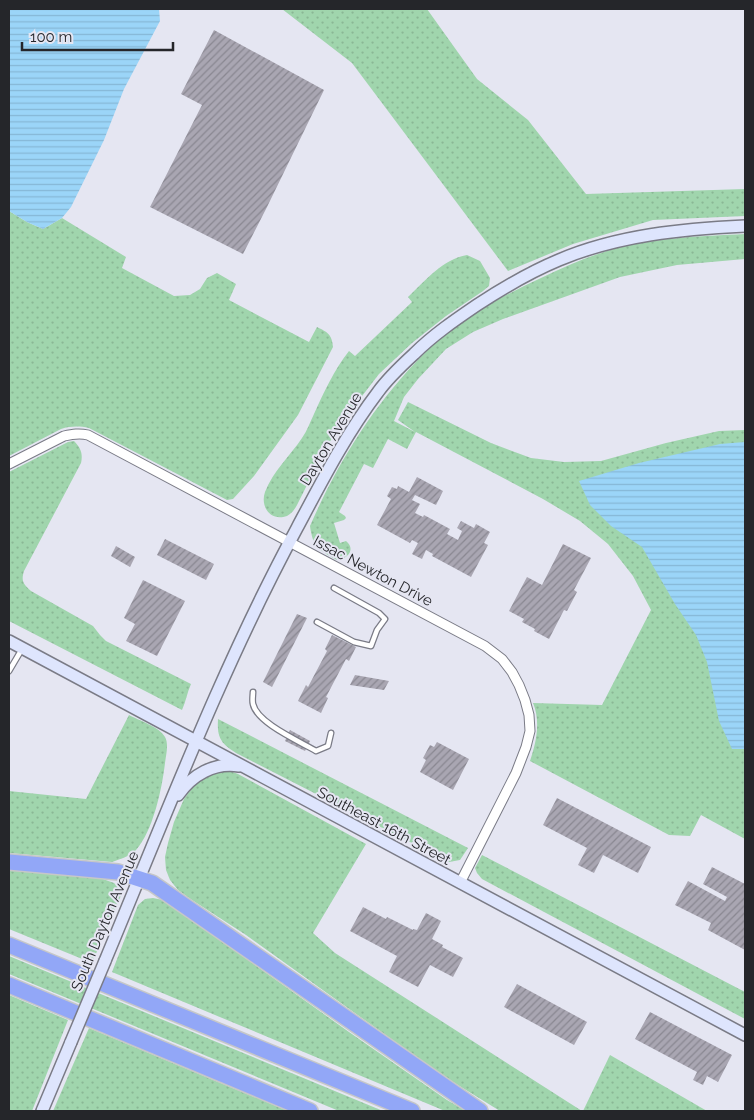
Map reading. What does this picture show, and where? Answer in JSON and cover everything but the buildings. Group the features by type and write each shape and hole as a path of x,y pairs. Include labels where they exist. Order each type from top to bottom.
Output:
{"highway":[{"path":"9,862 118,872 152,883 480,1111"},
{"path":"9,945 412,1111"},
{"path":"9,985 310,1111"}],"main road":[{"name":"Dayton Avenue","path":"196,742 229,664 266,586 328,470 350,431 379,390 415,352 456,320 504,287 560,260 601,245 656,234 745,226"},
{"name":"Southeast 16th Street","path":"9,641 745,1035"},
{"name":"South Dayton Avenue","path":"42,1111 196,742"},
{"path":"168,809 191,780 208,769 226,765 246,768"}],"street":[{"name":"Issac Newton Drive","path":"9,464 64,436 74,433 88,435 485,646 502,658 512,672 525,700 529,714 530,731 516,773 460,883"}],"lane":[{"path":"317,622 354,642 371,646 377,630 385,619 379,613 334,588"},
{"path":"9,671 22,648"},
{"path":"253,692 252,704 257,714 268,724 316,751 328,746 331,733"}],"green space":[{"path":"282,9 427,9 477,79 528,120 586,194 745,189 745,216 653,220 573,244 508,271 352,63"},
{"path":"9,211 43,229 62,218 126,257 122,268 174,296 190,295 200,289 207,278 217,273 236,284 229,300 309,342 317,327 328,334 333,347 298,415 254,476 233,499 227,500 89,428 68,427 61,429 9,456"},
{"path":"745,234 745,259 677,265 620,277 503,319 473,332 446,349 418,379 404,397 394,421 415,432 398,420 408,402 491,443 531,458 564,462 601,461 719,431 745,430 745,839 701,815 690,836 669,835 530,761 536,740 537,725 533,703 602,705 651,610 633,576 608,544 580,521 543,499 416,432 407,449 388,439 373,468 364,464 339,512 346,518 334,523 340,543 346,541 349,544 350,550 347,556 337,560 321,551 315,544 310,526 343,460 384,399 430,348 472,315 499,299 573,263 607,251 658,240"},
{"path":"467,255 480,261 490,278 489,286 412,343 379,374 339,426 294,510 287,516 276,517 271,515 264,502 268,484 304,435 330,381 349,351 355,356 412,302 408,297 428,278 450,261"},
{"path":"74,441 81,451 81,463 24,571 23,582 31,591 93,626 106,641 191,684 182,710 9,621 9,472 68,442"},
{"path":"129,715 159,730 165,737 167,746 162,785 156,809 147,832 136,850 112,862 9,853 9,791 86,799"},
{"path":"218,719 468,848 460,860 449,862 236,753 223,743 218,731"},
{"path":"222,768 238,774 366,844 313,933 335,953 582,1111 500,1111 440,1074 246,935 178,890 170,880 166,870 165,857 174,822 184,799 195,784 202,778"},
{"path":"482,855 745,992 745,1019 482,879 475,868"},
{"path":"9,870 100,878 114,883 122,891 92,963 9,929"},
{"path":"145,899 163,900 174,907 349,1032 447,1100 466,1111 445,1111 112,972 138,905"},
{"path":"9,956 383,1111 339,1111 9,974"},
{"path":"9,995 68,1020 32,1111 9,1111"},
{"path":"89,1028 288,1111 53,1111"},
{"path":"610,1055 707,1111 583,1111"}],"water":[{"path":"9,9 159,9 160,21 124,89 104,140 71,207 62,218 43,229 9,211"},
{"path":"745,442 745,748 732,749 719,721 707,662 696,635 675,604 642,547 611,526 590,505 579,481 639,463 720,444"}]}
